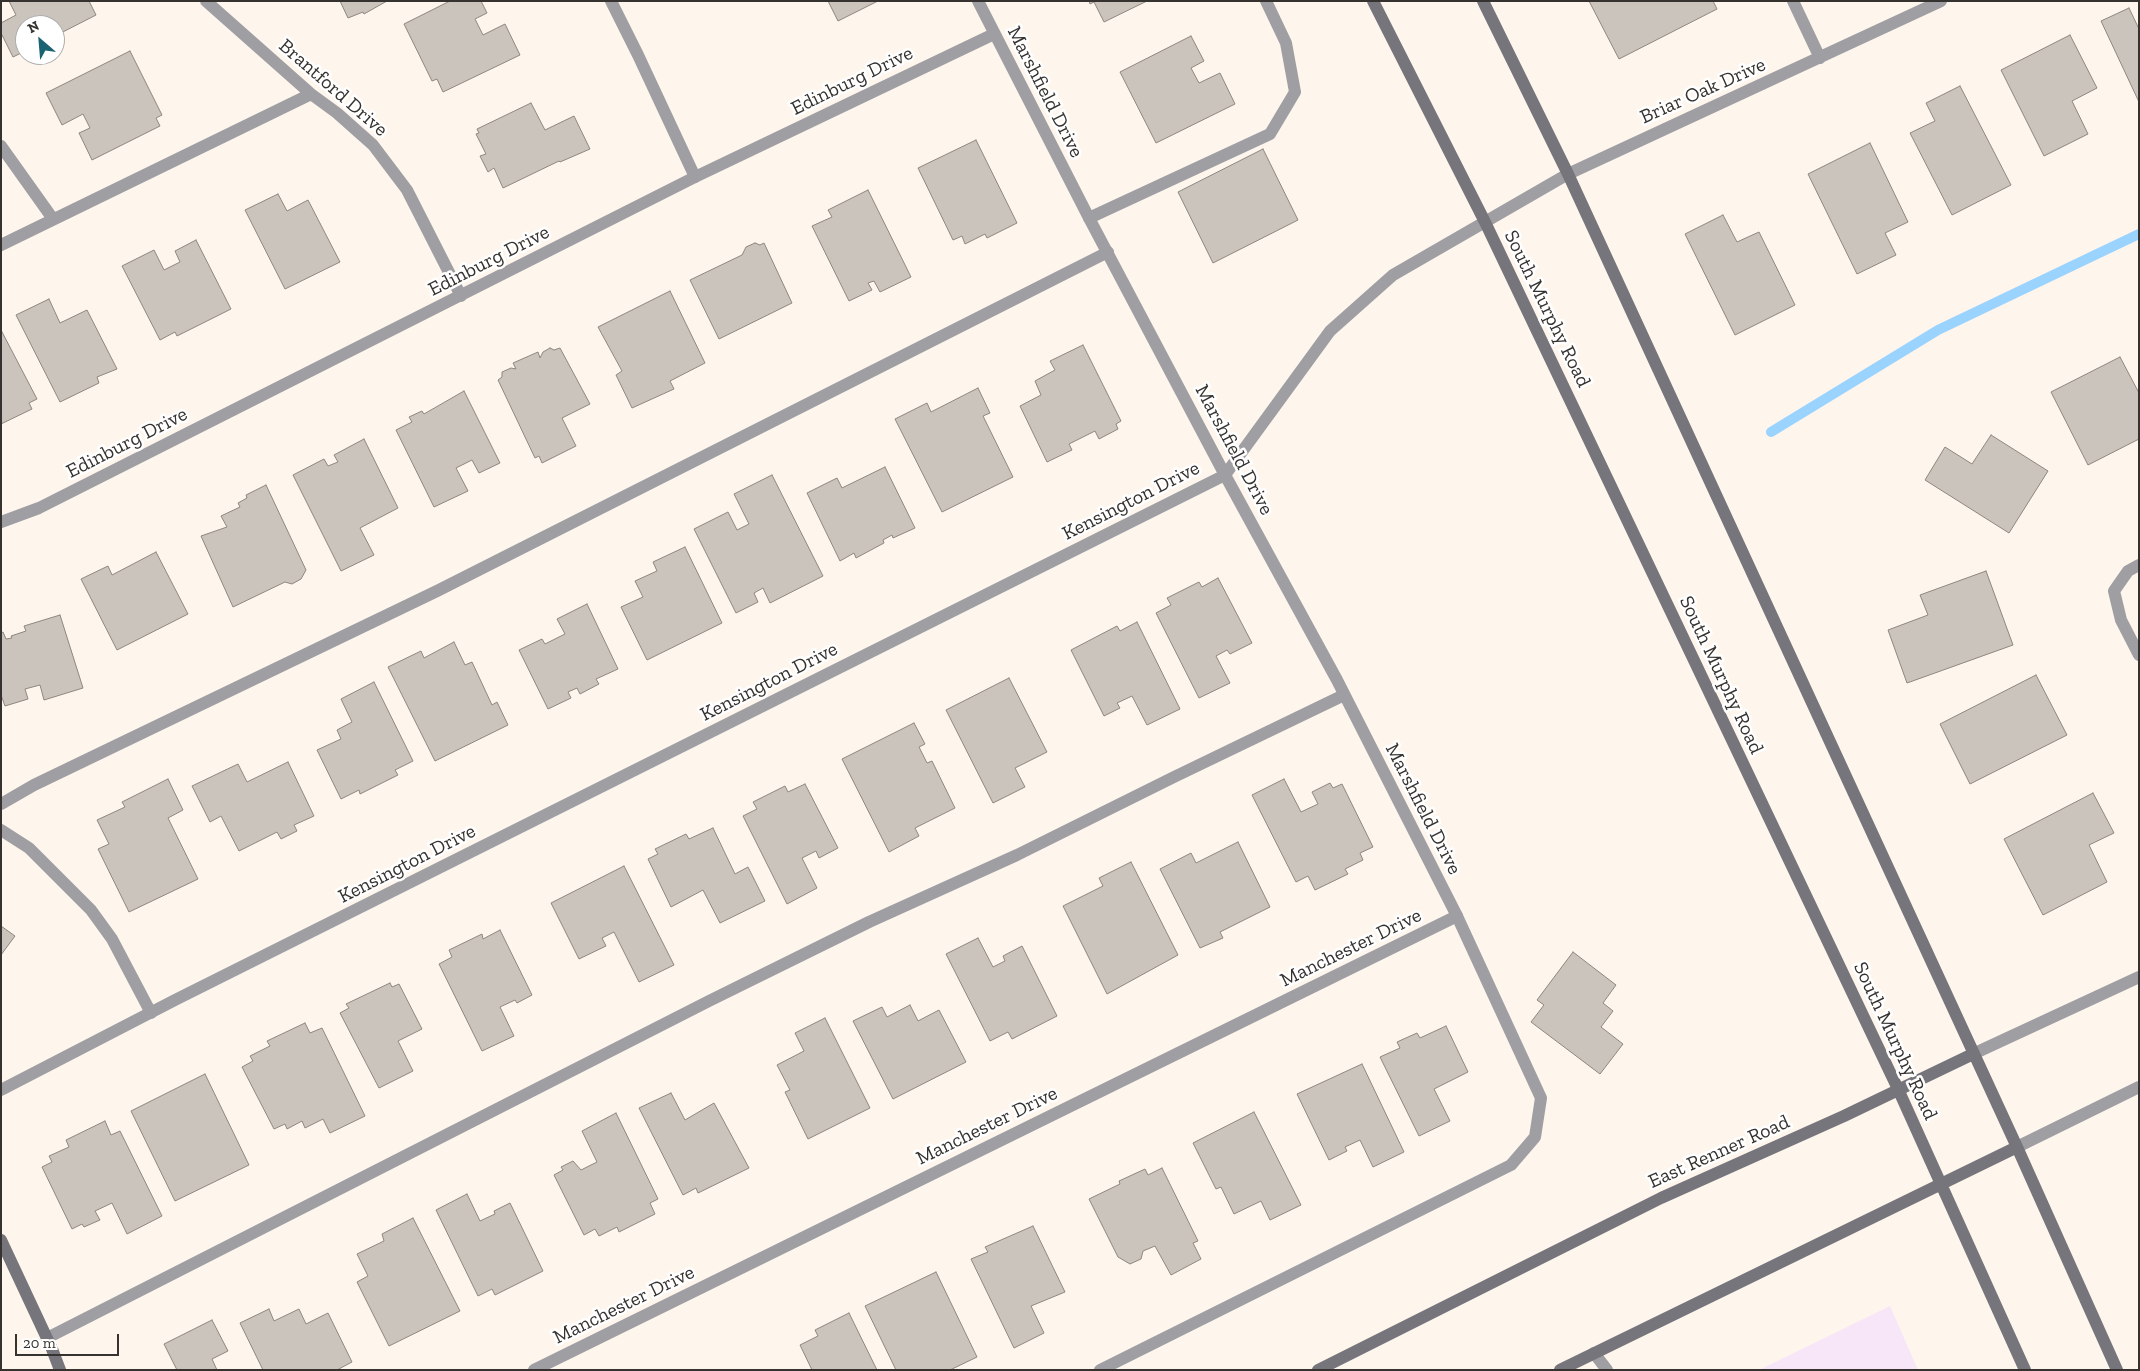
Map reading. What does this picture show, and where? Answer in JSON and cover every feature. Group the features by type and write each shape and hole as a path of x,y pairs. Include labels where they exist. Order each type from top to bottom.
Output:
{"main road":[{"name":"South Murphy Road","path":"1373,1 1485,222 1898,1089 2025,1370"},
{"path":"1483,1 1568,174 2017,1147 2117,1370"},
{"name":"East Renner Road","path":"1318,1370 1661,1198 1844,1116 1973,1054"},
{"path":"1560,1370 2017,1147"},
{"path":"1,1240 60,1370"}],"street":[{"name":"Brantford Drive","path":"206,1 310,94 337,113 373,146 407,190 461,296"},
{"path":"611,1 695,177"},
{"name":"Marshfield Drive","path":"978,1 1089,218 1344,695 1457,916 1541,1098 1535,1137 1511,1165 1100,1370"},
{"path":"1089,218 1270,134 1295,92 1286,43 1266,1"},
{"path":"1794,1 1820,58"},
{"name":"Briar Oak Drive","path":"1485,222 1568,174 1941,1"},
{"name":"Edinburg Drive","path":"1,522 39,508 695,177 994,34"},
{"path":"1,245 310,94"},
{"path":"1,146 53,218"},
{"name":"Kensington Drive","path":"1,1090 1225,475 1330,331 1393,275 1485,222"},
{"path":"1,804 34,785 437,591 1108,252"},
{"path":"2139,565 2128,570 2114,591 2121,620 2139,655"},
{"path":"47,1338 869,922 1017,855 1174,776 1344,695"},
{"path":"1,830 29,848 91,910 112,939 151,1013"},
{"name":"Manchester Drive","path":"534,1370 1457,916"},
{"name":"East Renner Road","path":"1973,1054 2139,977"},
{"path":"2017,1147 2139,1087"},
{"path":"1594,1353 1607,1370"}],"shaded area":[{"path":"1890,1306 1918,1370 1759,1370"}],"building":[{"path":"9,1 89,1 96,15 65,31 65,15 16,15"},
{"path":"340,1 387,1 364,14 363,12 348,18"},
{"path":"450,1 481,1 487,13 475,19 483,35 505,24 520,55 443,92 437,79 432,81 404,24"},
{"path":"828,1 878,1 838,21"},
{"path":"1089,1 1147,1 1104,22 1094,2 1090,4"},
{"path":"1589,1 1713,1 1717,9 1619,59"},
{"path":"2129,8 2139,29 2139,102 2101,21"},
{"path":"15,16 15,56 13,57 1,33 1,23"},
{"path":"2070,35 2097,88 2072,101 2088,134 2044,156 2001,70"},
{"path":"1191,36 1204,61 1191,68 1199,83 1220,73 1235,104 1156,143 1120,72"},
{"path":"130,51 162,115 156,118 160,126 92,160 79,133 90,128 83,114 62,125 46,93"},
{"path":"1960,86 2011,185 1952,215 1910,133 1935,121 1926,103"},
{"path":"531,103 545,130 574,116 590,149 559,161 503,188 494,168 488,172 480,156 486,154 476,134 479,133 477,129"},
{"path":"976,140 1017,223 987,238 985,234 965,244 962,236 953,240 918,168"},
{"path":"1870,143 1908,222 1885,233 1896,255 1857,274 1808,174"},
{"path":"1263,149 1298,220 1213,263 1178,192"},
{"path":"868,190 911,277 880,292 874,281 868,283 872,290 849,301 812,226 832,217 828,210"},
{"path":"278,194 287,211 308,200 340,262 285,289 245,210"},
{"path":"1723,215 1737,242 1759,232 1795,305 1735,335 1685,234"},
{"path":"196,240 231,309 177,336 175,332 160,340 122,266 154,250 164,270 180,262 175,251"},
{"path":"755,243 760,245 764,243 792,303 719,339 690,280 742,255 746,247"},
{"path":"670,291 705,363 670,381 674,389 632,408 616,375 622,371 598,327"},
{"path":"49,299 60,323 87,310 117,369 97,377 99,383 60,402 16,315"},
{"path":"1,330 37,399 29,403 32,409 1,424"},
{"path":"1083,345 1121,421 1116,424 1118,429 1099,439 1095,431 1069,444 1072,450 1047,462 1020,406 1041,395 1035,381 1055,370 1050,361"},
{"path":"550,348 554,350 560,348 590,404 562,418 576,446 542,463 539,456 535,458 498,380 502,377 502,372 511,368 516,369 513,363 538,352 540,358 543,352"},
{"path":"2120,357 2139,393 2139,439 2088,465 2051,392"},
{"path":"978,388 990,413 983,416 1013,477 942,512 895,419 927,403 931,412"},
{"path":"464,391 500,463 479,473 472,460 456,468 468,491 434,507 396,430 412,422 409,417 422,411 424,414"},
{"path":"1991,435 2048,471 2009,533 1925,480 1945,447 1972,464"},
{"path":"364,439 398,508 360,528 374,555 341,571 293,475 324,459 328,466 338,462 334,455"},
{"path":"885,467 915,528 893,538 892,535 883,540 884,543 856,558 854,553 840,561 807,493 837,478 842,488"},
{"path":"772,475 823,576 770,603 763,588 754,593 758,602 736,613 694,529 728,512 737,530 749,524 734,494"},
{"path":"266,485 306,570 301,579 292,584 285,582 233,607 201,536 227,527 221,516 240,507 238,503 247,498 246,495"},
{"path":"685,547 722,623 647,660 621,607 643,597 635,581 657,571 653,562"},
{"path":"156,552 188,614 117,650 81,579 108,566 112,575"},
{"path":"1986,571 2013,645 1907,683 1888,630 1928,615 1920,595"},
{"path":"1218,578 1252,643 1230,654 1227,650 1216,656 1230,683 1199,698 1156,613 1171,605 1167,598 1199,582 1202,587"},
{"path":"587,604 618,669 596,679 599,684 580,694 577,688 568,692 571,698 548,709 519,650 542,639 545,644 565,634 557,619"},
{"path":"60,615 83,688 44,700 40,685 25,689 28,699 5,706 1,695 1,633 3,632 6,639 12,638 11,636 26,631 24,626"},
{"path":"1137,622 1180,709 1147,725 1132,696 1117,703 1120,708 1104,716 1071,650 1117,626 1120,631"},
{"path":"454,642 465,665 472,662 492,705 497,702 508,725 435,761 388,667 421,651 424,658"},
{"path":"2036,675 2067,735 1970,784 1940,724"},
{"path":"1009,678 1047,752 1015,768 1025,787 993,803 946,710"},
{"path":"374,682 413,761 395,770 398,775 360,794 359,790 341,799 317,750 341,739 337,730 352,722 341,699"},
{"path":"914,723 925,744 919,747 927,763 932,761 955,808 915,828 919,836 889,852 842,759"},
{"path":"288,762 314,816 294,825 297,831 281,839 277,832 239,851 221,816 210,822 192,786 238,764 247,782"},
{"path":"168,779 183,810 168,818 198,879 129,912 98,849 109,844 97,820 125,807 122,802"},
{"path":"1284,779 1301,812 1318,804 1312,792 1330,783 1333,788 1342,784 1373,847 1360,853 1363,860 1345,869 1348,874 1315,890 1308,876 1296,882 1252,795"},
{"path":"805,784 838,848 819,858 816,851 802,858 817,888 787,904 743,816 757,809 753,802 785,786 788,792"},
{"path":"2093,793 2114,833 2089,845 2107,882 2043,915 2004,839"},
{"path":"713,828 735,874 748,867 765,901 720,923 703,890 671,907 648,859 658,854 655,849 686,834 689,839"},
{"path":"1238,842 1270,907 1220,932 1223,938 1200,948 1160,869 1191,853 1196,863"},
{"path":"1131,862 1178,955 1107,994 1063,906 1103,886 1099,878"},
{"path":"624,866 674,965 639,982 614,932 602,938 606,946 579,959 551,903"},
{"path":"1,926 15,936 1,955"},
{"path":"500,930 532,995 517,1003 515,1000 500,1007 514,1036 482,1051 439,964 452,957 449,950 482,934 483,939"},
{"path":"978,938 993,967 1005,961 1003,956 1022,946 1057,1016 1012,1039 1008,1032 990,1041 946,954"},
{"path":"1573,952 1616,985 1603,1003 1613,1011 1601,1027 1623,1044 1600,1074 1531,1022 1544,1005 1537,1000"},
{"path":"390,983 392,987 399,984 422,1029 398,1041 413,1071 379,1088 340,1013 349,1008 346,1004"},
{"path":"910,1005 918,1021 939,1010 966,1062 893,1099 853,1021 882,1007 887,1017"},
{"path":"825,1018 870,1108 808,1139 785,1092 790,1090 777,1065 804,1051 795,1033"},
{"path":"305,1023 310,1033 322,1028 365,1116 330,1133 323,1119 305,1128 302,1121 287,1129 285,1124 274,1129 242,1067 253,1061 250,1056 270,1046 267,1041"},
{"path":"1446,1026 1468,1072 1434,1089 1450,1121 1419,1136 1380,1057 1400,1048 1397,1042 1417,1033 1420,1038"},
{"path":"1362,1064 1404,1152 1373,1167 1360,1140 1345,1147 1347,1151 1329,1160 1297,1094"},
{"path":"205,1074 249,1165 175,1201 131,1111"},
{"path":"671,1093 685,1120 714,1103 749,1168 698,1193 696,1188 683,1195 639,1108"},
{"path":"1254,1112 1301,1205 1270,1220 1261,1201 1234,1214 1221,1187 1216,1189 1193,1143"},
{"path":"616,1113 658,1199 650,1203 655,1214 619,1232 617,1227 599,1236 595,1229 584,1235 554,1175 563,1170 561,1167 573,1161 581,1170 597,1162 582,1131"},
{"path":"105,1121 111,1135 120,1131 162,1216 127,1234 112,1203 95,1211 100,1220 84,1227 82,1224 72,1229 42,1167 52,1162 49,1156 69,1147 66,1140"},
{"path":"1162,1168 1198,1241 1193,1243 1201,1259 1171,1275 1155,1246 1143,1251 1141,1259 1130,1264 1118,1257 1089,1199 1120,1184 1119,1181 1145,1169 1148,1175"},
{"path":"467,1194 480,1221 495,1214 494,1211 510,1203 543,1271 495,1295 492,1289 478,1296 436,1210"},
{"path":"413,1218 460,1311 389,1346 357,1282 368,1276 357,1254 384,1241 382,1234"},
{"path":"1033,1226 1065,1292 1031,1306 1044,1333 1014,1348 971,1259 988,1252 985,1247"},
{"path":"936,1272 977,1357 950,1370 896,1370 865,1306"},
{"path":"269,1309 274,1321 299,1309 306,1324 328,1313 352,1362 337,1370 263,1370 240,1323"},
{"path":"849,1313 877,1370 812,1370 800,1345 818,1336 815,1330"},
{"path":"212,1320 228,1351 212,1359 217,1370 177,1370 164,1344"}],"waterway":[{"path":"1771,432 1938,330 2139,234"}]}
